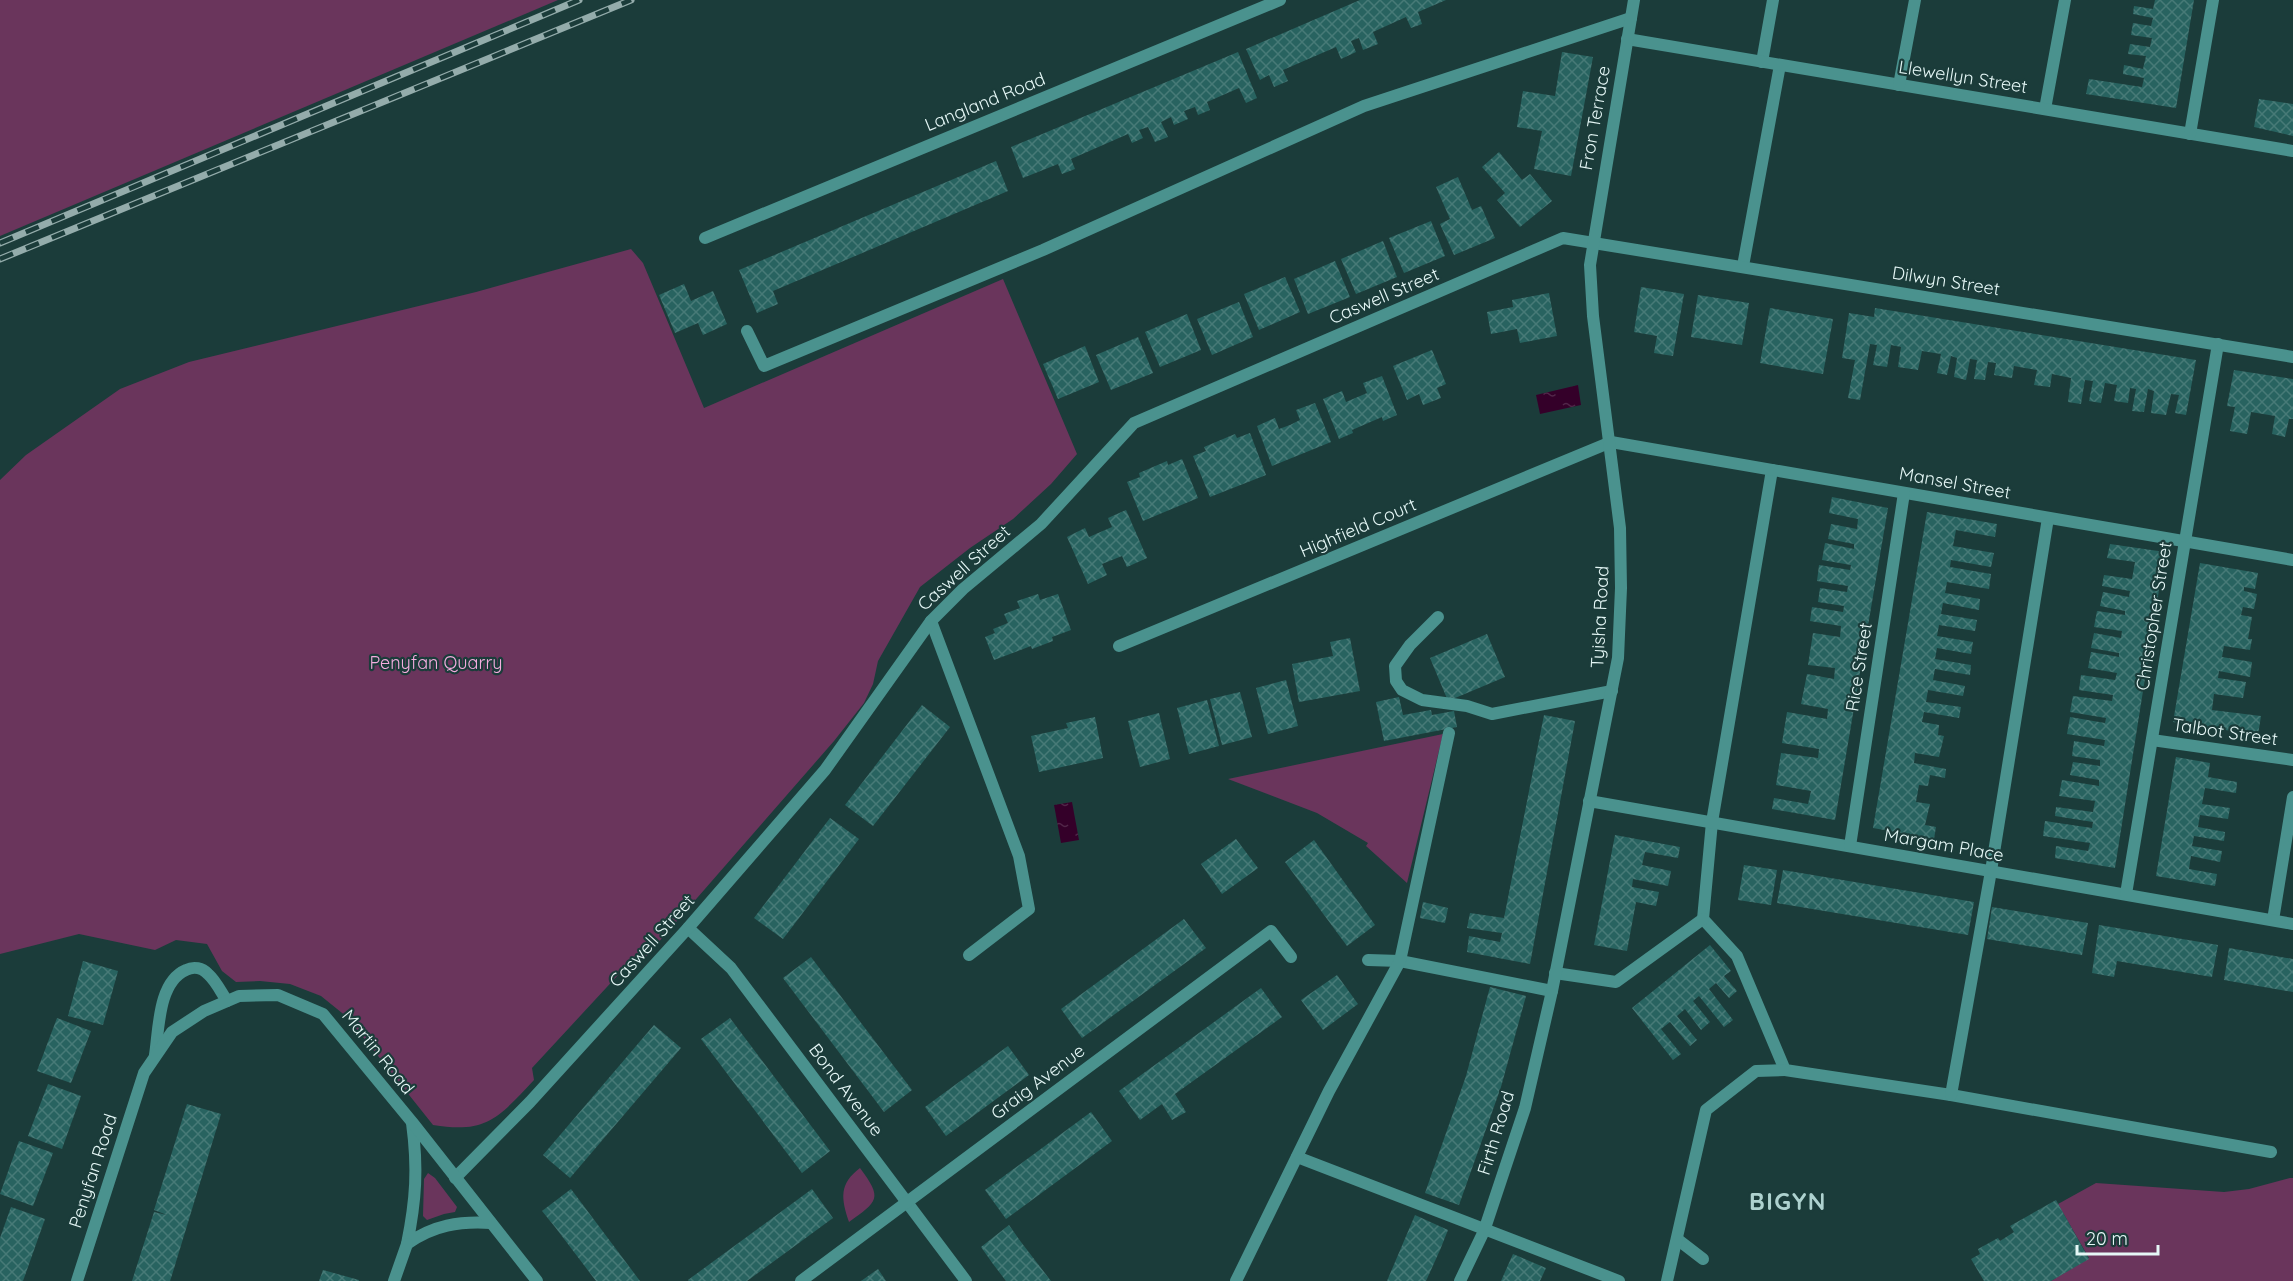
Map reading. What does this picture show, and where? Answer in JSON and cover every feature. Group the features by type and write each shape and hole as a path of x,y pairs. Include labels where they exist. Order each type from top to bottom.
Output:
{"street":[{"name":"Langland Road","path":"705,238 1280,0"},
{"name":"Fron Terrace","path":"1592,241 1634,0"},
{"path":"1762,62 1773,0"},
{"path":"1899,85 1915,0"},
{"path":"2045,109 2065,0"},
{"path":"2190,134 2213,0"},
{"path":"747,331 764,366 1043,250 1364,106 1631,18"},
{"name":"Llewellyn Street","path":"1627,39 2293,151"},
{"path":"1743,266 1780,65"},
{"name":"Caswell Street","path":"455,1178 530,1102 688,928 825,770 931,621 963,589 1041,524 1134,423 1563,238 1592,241"},
{"name":"Dilwyn Street","path":"1592,241 2293,357"},
{"name":"Tyisha Road","path":"1552,991 1618,658 1621,588 1620,528 1611,442 1593,315 1590,265 1592,241"},
{"name":"Christopher Street","path":"2126,894 2218,344"},
{"name":"Mansel Street","path":"1611,442 2293,560"},
{"name":"Highfield Court","path":"1119,646 1611,442"},
{"path":"1772,470 1712,822 1703,919 1737,956 1785,1070"},
{"name":"Rice Street","path":"1850,846 1904,493"},
{"path":"1951,1095 1991,871 2048,518"},
{"path":"1437,618 1410,645 1395,666 1396,681 1402,690 1422,700 1467,706 1492,714 1612,691"},
{"path":"931,621 1019,856 1029,909 969,956"},
{"path":"1236,1281 1329,1091 1400,961 1449,733"},
{"name":"Talbot Street","path":"2152,740 2293,760"},
{"path":"2273,920 2293,797"},
{"name":"Margam Place","path":"1589,801 2293,924"},
{"path":"1555,974 1616,982 1703,919"},
{"name":"Bond Avenue","path":"688,928 731,968 966,1281"},
{"name":"Graig Avenue","path":"801,1281 1271,931 1291,957"},
{"path":"1368,960 1400,961 1552,991"},
{"path":"154,1055 166,994 178,974 196,968 207,973 227,1001"},
{"name":"Firth Road","path":"1460,1281 1484,1231 1525,1108 1552,991"},
{"name":"Martin Road","path":"144,1073 154,1055 172,1032 204,1011 239,996 278,995 323,1014 412,1122 537,1281"},
{"path":"1667,1281 1706,1110 1756,1071 1785,1070 1951,1095 2271,1152"},
{"name":"Penyfan Road","path":"77,1281 144,1073"},
{"path":"394,1281 407,1244 413,1211 417,1159 412,1122"},
{"path":"1297,1157 1484,1231 1619,1281"},
{"path":"407,1244 421,1233 440,1227 466,1222 491,1223"},
{"path":"1677,1239 1703,1259"}],"green space":[{"path":"0,0 558,0 0,236"},
{"name":"Penyfan Quarry","path":"631,249 643,263 704,408 1003,279 1077,454 1051,484 1013,519 970,548 920,587 878,661 873,684 864,703 834,741 643,960 631,961 532,1068 534,1080 511,1104 491,1120 467,1127 433,1125 347,1017 321,996 290,984 260,981 236,982 222,971 207,944 176,940 155,950 79,934 0,954 0,480 26,455 120,389 189,362 476,292"},
{"path":"1443,734 1407,883 1366,846 1368,843 1317,813 1228,779"},
{"path":"860,1168 872,1187 874,1199 866,1209 849,1222 843,1199 845,1186"},
{"path":"428,1173 435,1178 457,1207 455,1212 427,1220 423,1216 424,1179"},
{"path":"2293,1178 2293,1281 2051,1281 2089,1258 2058,1204 2096,1183 2224,1192 2249,1189"}],"water":[{"path":"1578,385 1581,405 1540,414 1536,395"},
{"path":"1072,802 1079,840 1061,843 1054,805"}],"building":[{"path":"1360,0 1446,0 1418,12 1422,24 1411,28 1406,17 1373,32 1378,44 1363,50 1359,38 1351,41 1356,52 1341,59 1336,47 1283,70 1288,81 1274,87 1269,75 1260,80 1246,49"},
{"path":"2155,0 2194,0 2176,108 2086,94 2089,79 2142,87 2144,78 2123,74 2124,65 2143,69 2146,56 2128,54 2130,44 2150,47 2152,38 2131,35 2133,23 2151,26 2153,18 2133,14 2134,6 2153,9"},
{"path":"1238,52 1257,98 1246,103 1239,88 1207,102 1210,110 1198,115 1195,107 1184,111 1188,119 1174,125 1171,117 1161,122 1168,137 1155,142 1148,127 1139,130 1143,138 1132,143 1128,134 1071,159 1075,169 1062,174 1058,164 1023,178 1011,147"},
{"path":"1562,52 1593,57 1571,176 1534,169 1542,131 1517,127 1523,91 1555,96"},
{"path":"2259,99 2293,104 2293,136 2254,127"},
{"path":"1499,152 1522,180 1530,174 1552,201 1520,227 1497,200 1505,193 1482,167"},
{"path":"996,161 1008,191 773,291 778,304 757,313 739,270"},
{"path":"1458,177 1472,210 1481,206 1495,238 1454,255 1440,224 1450,219 1436,187"},
{"path":"1431,221 1445,256 1404,273 1389,238"},
{"path":"1383,241 1397,277 1356,294 1341,259"},
{"path":"1335,261 1350,297 1308,314 1294,279"},
{"path":"1285,277 1300,312 1259,330 1244,294"},
{"path":"684,284 691,301 713,291 727,324 703,335 698,323 675,333 659,295"},
{"path":"1641,287 1684,294 1673,356 1654,353 1657,336 1634,332"},
{"path":"1549,293 1557,336 1520,343 1517,329 1491,334 1487,312 1513,307 1512,300"},
{"path":"1698,295 1749,303 1742,345 1691,337"},
{"path":"1239,302 1253,337 1212,355 1197,319"},
{"path":"1770,308 1833,319 1823,374 1760,363"},
{"path":"1875,308 2196,360 2186,415 2175,413 2179,395 2171,394 2166,415 2151,413 2154,391 2148,389 2144,412 2132,411 2136,389 2130,388 2128,403 2114,401 2117,385 2105,383 2101,403 2089,401 2093,381 2085,380 2081,404 2068,402 2071,378 2052,374 2050,387 2034,385 2037,370 2014,366 2012,378 1994,375 1996,363 1988,362 1985,380 1974,379 1977,360 1970,359 1966,380 1954,377 1957,358 1951,356 1947,375 1937,373 1941,354 1922,351 1918,370 1898,367 1901,347 1891,345 1887,367 1873,365 1877,345 1870,344 1860,400 1848,398 1855,360 1842,358 1849,313 1874,317"},
{"path":"1187,314 1201,350 1160,367 1145,332"},
{"path":"1138,337 1153,373 1111,390 1096,355"},
{"path":"1085,346 1099,382 1058,399 1043,364"},
{"path":"1432,350 1446,384 1437,388 1441,398 1423,405 1419,394 1407,400 1393,366"},
{"path":"2234,370 2293,379 2293,419 2289,419 2285,437 2272,434 2275,416 2251,412 2247,434 2230,431 2235,407 2227,406"},
{"path":"1382,376 1397,415 1383,421 1382,417 1352,430 1353,433 1339,439 1323,399 1342,391 1346,402 1367,393 1363,383"},
{"path":"1315,403 1331,442 1272,466 1257,426 1275,418 1279,429 1290,425 1300,420 1296,410"},
{"path":"1250,433 1266,475 1210,497 1193,456 1206,451 1204,447 1235,434 1237,438"},
{"path":"1182,459 1198,498 1143,521 1127,482 1140,477 1139,473 1167,461 1168,465"},
{"path":"1832,497 1888,508 1835,820 1772,809 1774,798 1808,804 1811,791 1776,785 1781,753 1818,758 1819,749 1782,743 1787,712 1827,719 1828,709 1801,704 1807,674 1834,679 1835,668 1808,665 1813,633 1840,637 1841,626 1810,621 1812,607 1843,612 1844,606 1818,602 1820,588 1847,592 1848,586 1817,581 1819,565 1850,570 1851,565 1822,560 1825,543 1854,549 1854,544 1828,539 1831,524 1857,529 1858,519 1829,513"},
{"path":"1126,510 1147,558 1127,567 1122,556 1102,564 1107,575 1088,584 1067,537 1085,528 1089,537 1112,527 1108,518"},
{"path":"1927,512 1997,524 1995,537 1956,530 1953,546 1994,553 1991,567 1951,560 1950,567 1991,574 1989,589 1947,582 1945,593 1980,599 1979,610 1943,603 1941,614 1977,620 1975,631 1939,625 1937,636 1973,642 1971,654 1937,648 1935,659 1971,665 1970,675 1935,669 1933,680 1965,686 1963,696 1928,690 1926,702 1961,707 1959,718 1924,712 1922,722 1939,725 1938,735 1944,736 1939,757 1915,753 1914,763 1946,769 1945,778 1930,775 1928,786 1919,785 1916,802 1930,804 1925,825 1936,827 1934,839 1873,828"},
{"path":"2110,544 2165,552 2115,868 2055,858 2056,846 2088,851 2090,843 2043,836 2045,821 2092,828 2093,822 2055,816 2056,807 2093,812 2095,801 2059,796 2062,780 2099,786 2099,780 2070,775 2073,762 2100,766 2100,760 2072,756 2074,741 2104,746 2105,740 2067,734 2070,717 2105,723 2106,718 2070,712 2073,696 2112,701 2113,695 2079,690 2081,675 2115,680 2117,673 2088,668 2091,652 2119,657 2119,653 2091,648 2094,633 2121,638 2122,631 2094,627 2097,611 2125,615 2125,611 2100,606 2103,592 2129,597 2130,591 2102,586 2104,575 2132,579 2135,562 2107,558"},
{"path":"2200,563 2258,573 2255,589 2244,587 2244,591 2257,594 2254,609 2243,607 2241,615 2252,617 2248,639 2252,639 2250,650 2224,646 2222,657 2252,662 2250,677 2219,671 2218,678 2246,682 2243,698 2214,694 2212,710 2261,716 2258,735 2173,722"},
{"path":"1038,594 1040,600 1058,594 1071,630 1052,637 1053,641 1032,649 1031,646 994,660 985,637 995,633 993,629 1008,623 1004,614 1020,608 1017,601"},
{"path":"1487,634 1505,677 1448,701 1430,658"},
{"path":"1350,638 1360,691 1299,702 1292,664 1333,656 1330,642"},
{"path":"1286,680 1298,726 1268,734 1256,688"},
{"path":"1240,692 1252,737 1222,745 1210,699"},
{"path":"1399,697 1403,715 1431,710 1432,715 1454,711 1457,727 1384,741 1376,702"},
{"path":"1207,700 1219,746 1189,754 1177,708"},
{"path":"922,705 950,727 873,826 845,805"},
{"path":"1159,713 1170,759 1140,767 1128,721"},
{"path":"1544,715 1575,721 1530,964 1467,952 1469,936 1500,942 1502,933 1467,928 1470,913 1504,918"},
{"path":"1095,717 1103,758 1039,772 1031,736 1068,728 1066,723"},
{"path":"2176,757 2210,763 2208,777 2237,782 2236,793 2205,788 2202,804 2230,808 2228,819 2200,815 2198,827 2225,832 2224,841 2194,836 2192,846 2222,851 2220,862 2191,856 2189,869 2217,874 2215,886 2156,876"},
{"path":"830,818 859,839 783,939 754,918"},
{"path":"1615,835 1680,847 1678,858 1645,852 1642,865 1671,871 1668,886 1633,879 1632,887 1659,892 1656,906 1636,902 1627,951 1594,945"},
{"path":"1236,839 1258,868 1222,894 1201,864"},
{"path":"1314,840 1375,925 1347,946 1285,862"},
{"path":"1744,865 1777,870 1771,905 1738,900"},
{"path":"1783,870 1974,902 1968,935 1777,903"},
{"path":"1423,902 1448,908 1445,923 1420,918"},
{"path":"1992,907 2088,923 2082,955 1987,939"},
{"path":"1184,919 1206,948 1082,1038 1061,1009"},
{"path":"2099,925 2218,945 2212,977 2117,961 2114,977 2092,973"},
{"path":"1710,945 1731,971 1724,976 1737,991 1729,998 1716,983 1709,989 1733,1020 1724,1027 1699,996 1693,1001 1710,1022 1701,1030 1685,1009 1677,1016 1697,1040 1690,1046 1670,1022 1661,1029 1681,1054 1673,1060 1632,1008"},
{"path":"2229,948 2293,959 2293,992 2224,980"},
{"path":"811,957 912,1090 884,1112 783,978"},
{"path":"83,961 118,971 103,1025 68,1016"},
{"path":"1337,975 1358,1004 1323,1030 1301,1000"},
{"path":"1490,987 1526,996 1501,1087 1459,1205 1425,1193 1466,1076"},
{"path":"1261,988 1282,1017 1175,1094 1186,1112 1172,1120 1162,1104 1140,1120 1119,1091"},
{"path":"57,1018 91,1031 71,1083 37,1071"},
{"path":"730,1018 830,1151 802,1173 701,1039"},
{"path":"654,1025 681,1048 570,1178 543,1155"},
{"path":"1008,1046 1029,1075 946,1136 925,1107"},
{"path":"48,1084 81,1096 62,1149 28,1136"},
{"path":"187,1104 221,1114 172,1275 170,1281 132,1281 154,1212 167,1215 154,1210"},
{"path":"1091,1112 1112,1141 1006,1219 985,1190"},
{"path":"19,1141 53,1153 33,1206 0,1194"},
{"path":"571,1189 640,1281 596,1281 542,1211"},
{"path":"812,1189 833,1218 747,1281 688,1280"},
{"path":"2056,1200 2089,1259 2051,1281 1984,1281 1971,1259 1980,1254 1978,1249 1998,1238 2000,1241 2014,1232 2010,1226"},
{"path":"11,1207 45,1219 23,1281 0,1281 0,1238"},
{"path":"1415,1215 1448,1230 1440,1250 1426,1281 1387,1281"},
{"path":"1009,1225 1051,1281 1006,1281 993,1264 981,1247"},
{"path":"1513,1254 1546,1268 1540,1281 1501,1281"},
{"path":"878,1269 886,1281 861,1281"},
{"path":"323,1270 359,1280 359,1281 319,1281"}],"railway":[{"path":"0,243 579,0"},
{"path":"0,259 631,0"}],"district":[{"name":"BIGYN","path":"1788,1202"}]}
